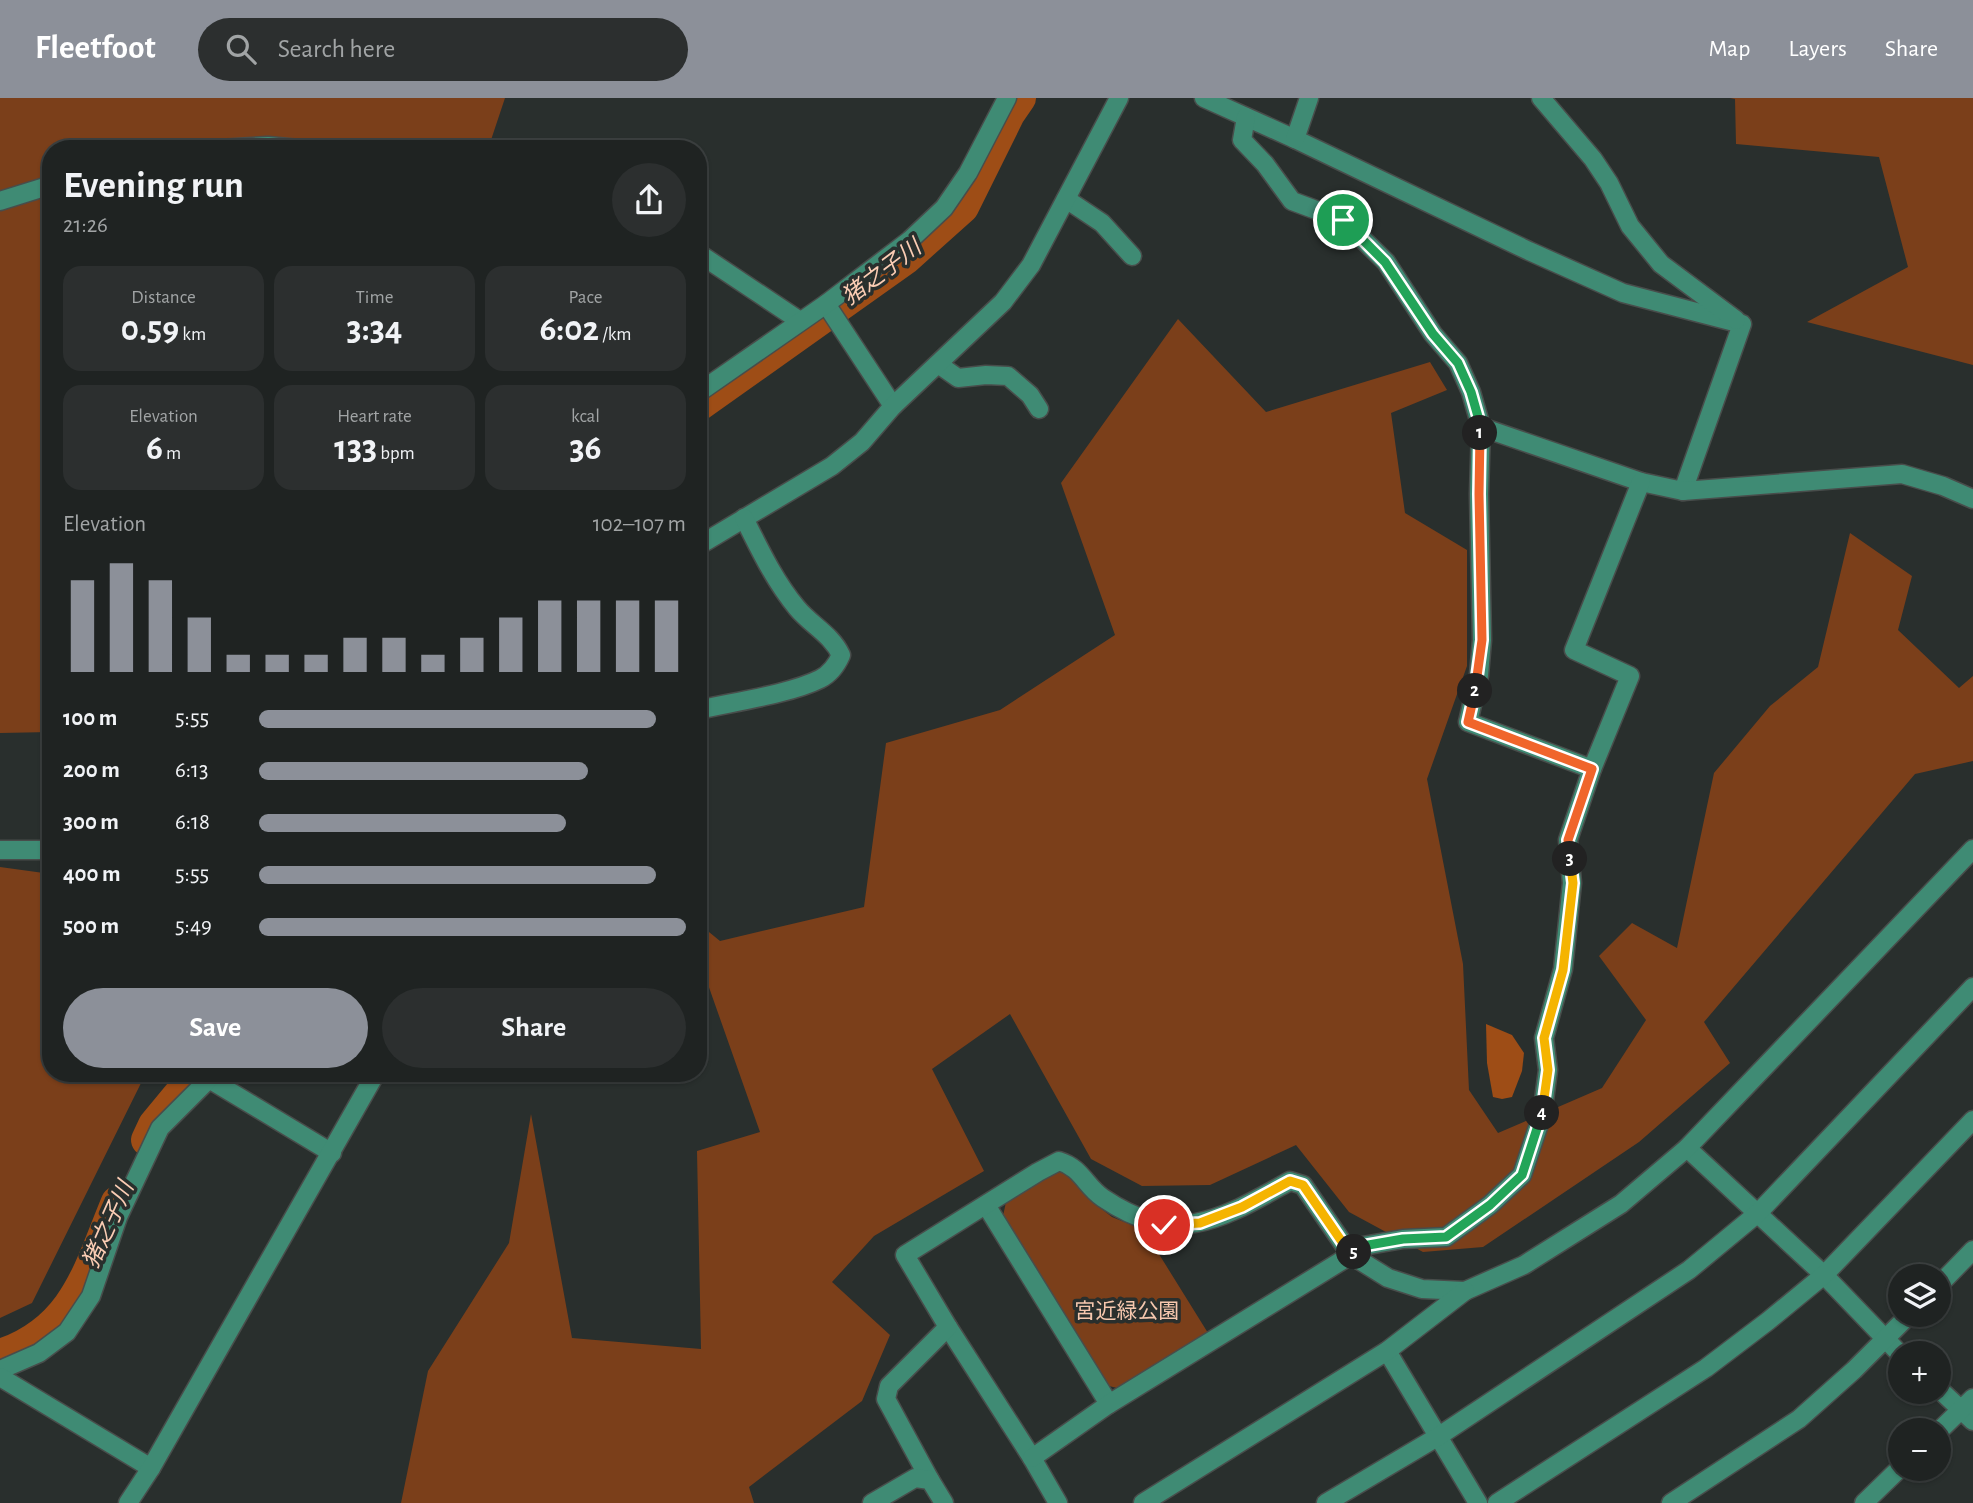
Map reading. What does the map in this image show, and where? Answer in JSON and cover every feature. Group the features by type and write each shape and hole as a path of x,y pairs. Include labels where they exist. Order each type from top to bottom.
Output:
{"street":[{"path":"707,387 800,321 828,306 910,240 944,208 968,173 1007,98"},
{"path":"707,541 832,466 862,442 894,406 1003,302 1031,265 1119,98"},
{"path":"1204,98 1623,293 1742,324"},
{"path":"1295,139 1309,98"},
{"path":"1541,98 1593,159 1609,183 1630,226 1661,264 1742,324"},
{"path":"1246,117 1242,140 1265,164 1292,201 1343,220 1385,262 1433,334 1458,363 1471,392 1481,427 1479,507 1482,640 1479,676 1468,722 1592,769"},
{"path":"0,201 42,189"},
{"path":"1066,199 1102,223 1132,256"},
{"path":"707,259 800,321"},
{"path":"828,306 894,406"},
{"path":"1683,491 1742,324"},
{"path":"938,364 958,378 1008,376 1030,394 1039,409"},
{"path":"1481,427 1642,482 1683,491 1902,474 1943,486 1973,499"},
{"path":"1032,1458 1109,1404 1351,1255 1357,1247 1403,1239 1446,1237 1490,1205 1522,1175 1542,1115 1548,1070 1544,1038 1563,970 1573,883 1568,840 1592,769 1630,676 1574,650 1642,482"},
{"path":"707,708 787,690 822,679 837,664 841,655 835,642 799,610 772,575 744,518"},
{"path":"1143,1503 1387,1351 1465,1291 1524,1265 1621,1204 1687,1148 1973,849"},
{"path":"0,850 42,850"},
{"path":"1326,1503 1439,1436 1689,1270 1758,1213 1973,987"},
{"path":"0,1370 39,1353 67,1332 91,1296 118,1217 160,1128 205,1082"},
{"path":"220,1082 332,1153"},
{"path":"128,1503 151,1468 371,1082"},
{"path":"1497,1503 1706,1368 1824,1275 1973,1120"},
{"path":"1687,1148 1824,1275 1888,1343"},
{"path":"1058,1503 905,1255 1059,1161 1073,1165 1099,1196 1128,1214 1164,1225 1200,1223 1242,1207 1290,1181 1303,1185 1351,1255 1388,1278 1422,1289 1465,1291"},
{"path":"986,1205 1109,1404"},
{"path":"1951,1273 1973,1250"},
{"path":"944,1503 886,1399 889,1387 948,1327"},
{"path":"1671,1503 1799,1419 1898,1327"},
{"path":"1387,1351 1478,1503"},
{"path":"0,1377 151,1468"},
{"path":"1951,1397 1969,1410 1951,1423"},
{"path":"872,1503 915,1478 930,1480"},
{"path":"1864,1503 1888,1480"}],"green space":[{"path":"0,98 505,98 491,140 42,140 42,732 0,733"},
{"path":"1730,98 1973,98 1973,365 1807,322 1908,267 1879,157 1736,144 1735,99"},
{"path":"1178,319 1266,412 1430,362 1447,390 1391,413 1405,513 1467,550 1467,666 1427,779 1463,964 1469,1090 1498,1133 1602,1088 1646,1020 1599,956 1632,923 1677,948 1714,773 1770,706 1818,667 1850,533 1912,576 1898,630 1959,688 1973,676 1973,761 1915,774 1704,1022 1730,1063 1639,1142 1483,1247 1423,1252 1349,1212 1296,1145 1210,1185 1142,1186 1091,1159 1010,1014 932,1069 984,1171 874,1236 832,1282 890,1335 862,1401 749,1487 754,1503 401,1503 428,1371 509,1243 531,1114 572,1338 701,1349 697,1151 760,1132 707,982 707,930 720,941 864,907 886,743 1000,710 1115,635 1061,483"},
{"path":"0,867 42,873 42,1082 142,1082 32,1303 0,1318"},
{"name":"宮近緑公園","path":"1055,1169 1072,1174 1090,1200 1112,1217 1144,1230 1208,1333 1121,1389 1105,1385 1003,1216 1006,1202"}],"shaded area":[{"path":"1486,1024 1512,1035 1524,1053 1522,1071 1512,1097 1493,1097 1487,1063"}],"waterway":[{"name":"猪之子川","path":"707,400 905,259 963,207 1009,114 1020,98"},
{"name":"猪之子川","path":"147,1140 154,1125 190,1082"},
{"name":"猪之子川","path":"0,1355 26,1344 46,1330 63,1313 88,1273 117,1202"}],"route":[{"path":"1164,1225 1200,1223 1242,1207 1290,1181 1303,1185 1351,1255 1357,1247 1403,1239 1446,1237 1490,1205 1522,1175 1542,1115 1548,1070 1544,1038 1563,970 1573,883 1568,840 1592,769 1468,722 1479,676 1482,640 1479,494 1481,427 1471,392 1458,363 1433,334 1385,262 1343,220"}]}
